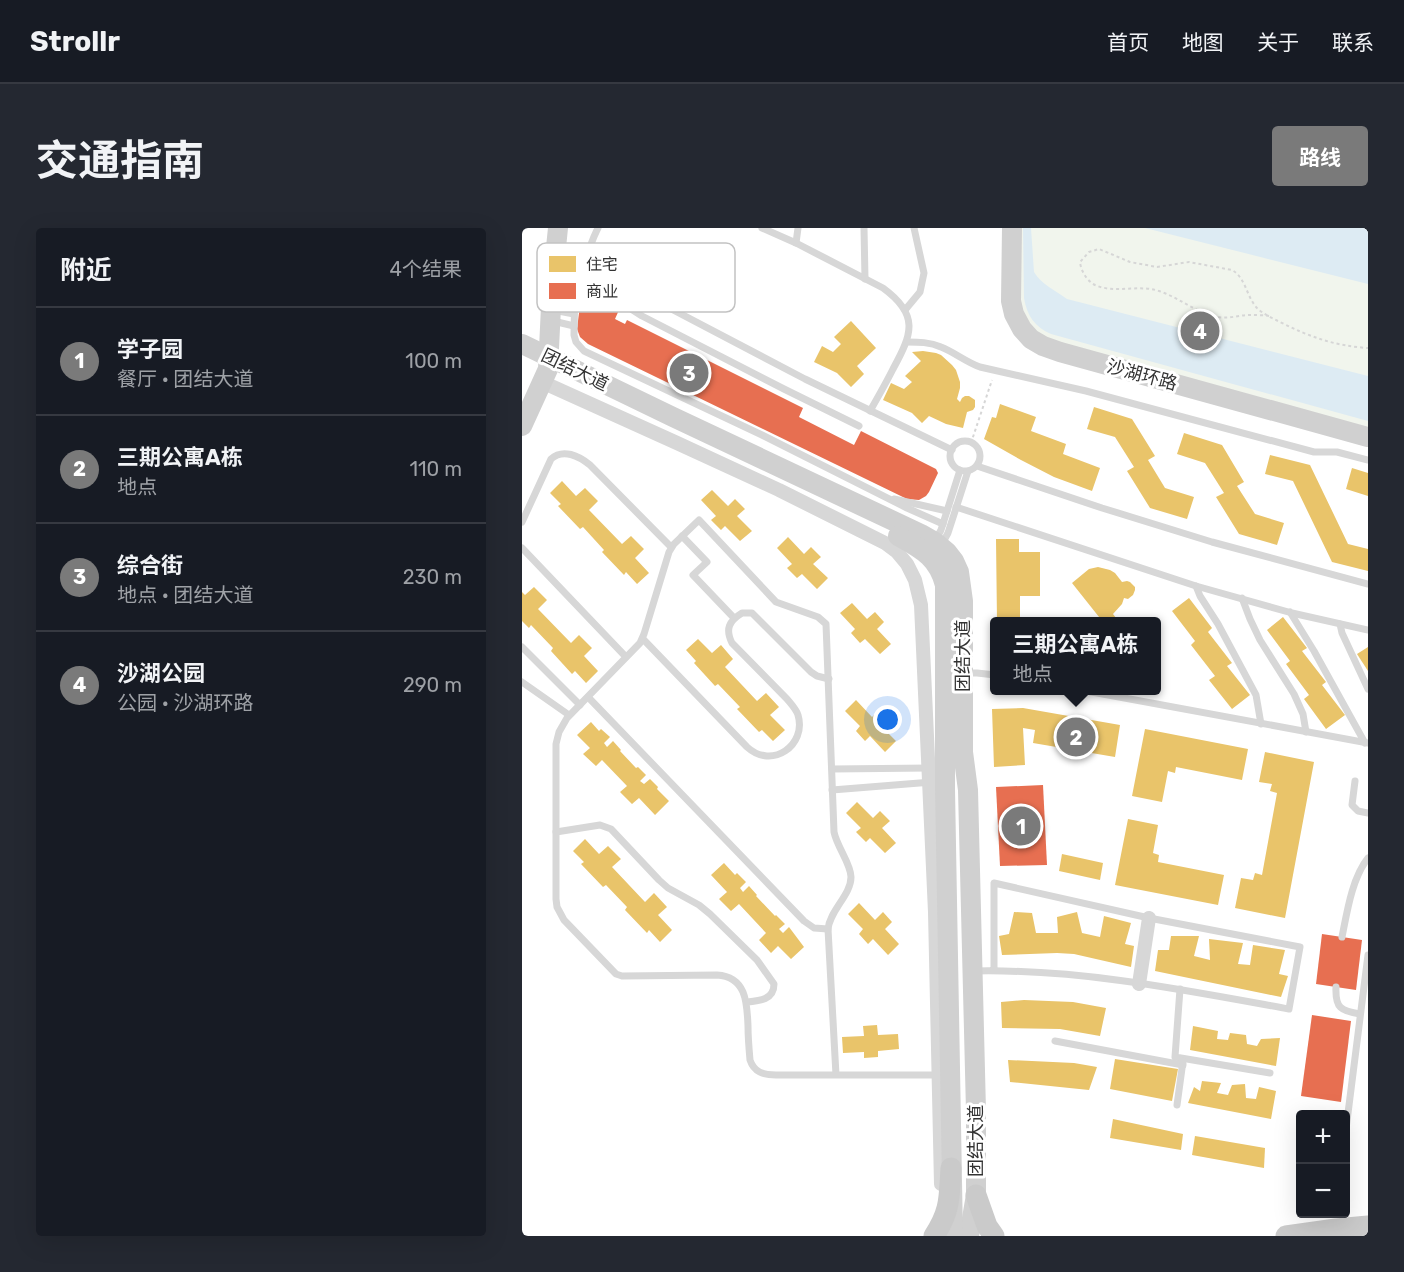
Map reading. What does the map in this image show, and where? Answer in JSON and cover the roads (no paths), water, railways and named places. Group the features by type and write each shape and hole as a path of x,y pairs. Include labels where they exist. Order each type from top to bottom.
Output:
{"main road":[{"path":"557,243 558,228"},
{"name":"沙湖环路","path":"1012,228 1012,307 1018,324 1037,343 1060,352 1368,437"},
{"path":"522,426 546,370 551,312"},
{"name":"团结大道","path":"522,344 546,370 940,537 952,557 959,572 963,601 963,752 968,790 973,971 976,1195 969,1236"},
{"name":"团结大道","path":"522,357 872,522 915,546 934,560 943,575 945,585 942,780 951,1168"},
{"path":"963,752 942,780 964,1060 969,1236"},
{"path":"942,780 954,825 961,1236"},
{"path":"943,1232 948,1209 951,1168"},
{"path":"976,1195 987,1226 994,1236"},
{"path":"1286,1236 1336,1225 1368,1226"}],"street":[{"path":"546,370 677,443 779,490 885,543 908,564 915,580 921,605 942,780 935,912 943,1232"},
{"path":"1139,984 1149,918"}],"lane":[{"path":"591,243 598,228"},
{"path":"762,228 889,291 905,310 910,328 907,342 870,411"},
{"path":"796,243 798,228"},
{"path":"864,228 865,279"},
{"path":"905,310 920,291 924,273 914,228"},
{"path":"635,312 860,426"},
{"path":"677,312 805,379 952,450"},
{"path":"551,315 574,314 576,342 585,351 763,433 889,498 940,537"},
{"path":"551,315 574,326"},
{"path":"907,342 940,346 980,367 1086,391 1314,452 1337,452 1368,460"},
{"path":"780,397 784,389"},
{"path":"964,441 971,443 978,449 980,461 972,470 960,470 952,463 950,458 952,450 958,443 964,441"},
{"path":"522,522 549,462 557,454 567,454 590,465 671,547"},
{"path":"977,466 1201,539 1368,584"},
{"path":"940,537 960,470"},
{"path":"940,537 948,533 968,471"},
{"path":"889,498 947,511"},
{"path":"956,507 1196,586 1290,612 1368,630"},
{"path":"836,1075 828,929 829,919 848,889 851,877 835,837 826,624 818,616 776,602 699,520 671,547 643,639 562,726 556,744 557,907 564,920 612,971 622,976 729,977 739,986 747,1002 750,1060 760,1073 767,1075 836,1075 939,1075"},
{"path":"682,536 707,562 693,575 734,618"},
{"path":"522,548 626,657"},
{"path":"1196,586 1256,695 1261,724"},
{"path":"1242,598 1260,640 1294,694 1303,714 1306,732"},
{"path":"1290,612 1367,743"},
{"path":"643,639 752,752 761,756 778,755 787,750 796,738 798,716 795,708 787,699 732,643 728,631 729,624 734,618 742,613 752,614 811,672 829,679"},
{"path":"1340,624 1368,689"},
{"path":"522,647 580,705"},
{"path":"963,673 990,674"},
{"path":"522,682 569,716"},
{"path":"1107,695 1367,743"},
{"path":"588,697 804,921 814,928 828,929"},
{"path":"832,770 942,780"},
{"path":"832,790 942,780"},
{"path":"1355,781 1352,805 1358,811 1368,813"},
{"path":"556,832 594,825 606,826 668,888 699,905 710,914 757,960 774,984 772,993 766,999 747,1002"},
{"path":"1342,937 1355,886 1361,868 1368,858"},
{"path":"973,971 1056,973 1180,989 1289,1009 1300,947 1149,918 994,884 994,971"},
{"path":"1348,1110 1368,955"},
{"path":"1336,987 1336,1002 1340,1008 1360,1014"},
{"path":"1180,989 1175,1057 1183,1062"},
{"path":"1055,1041 1183,1062 1270,1073"},
{"path":"1177,1106 1183,1062"}],"place":[{"name":"沙湖公园","path":"1200,331"},
{"name":"综合街","path":"689,373"},
{"name":"三期公寓A栋","path":"1076,737"},
{"name":"学子园","path":"1021,826"}]}
